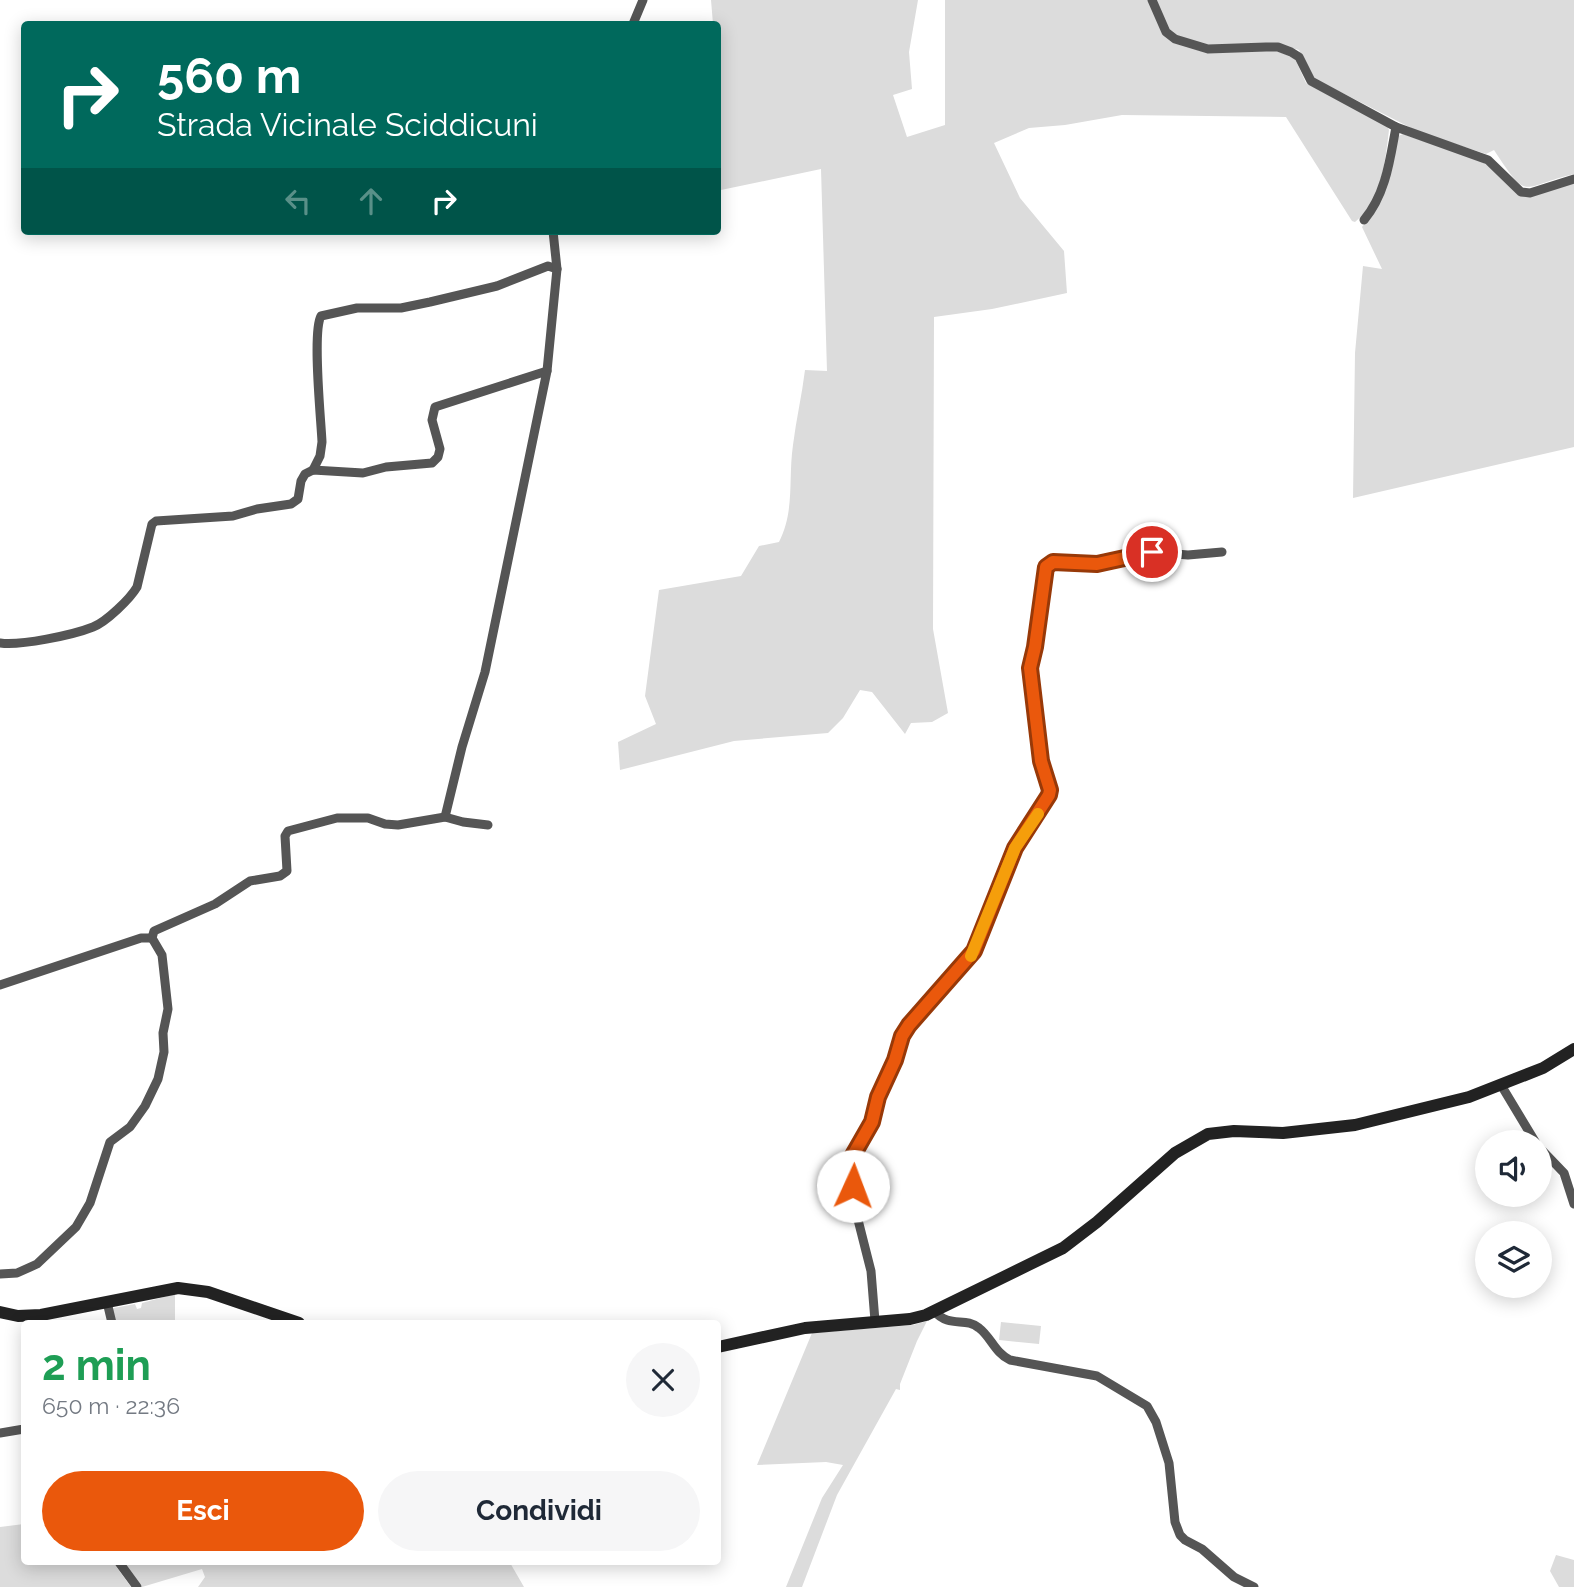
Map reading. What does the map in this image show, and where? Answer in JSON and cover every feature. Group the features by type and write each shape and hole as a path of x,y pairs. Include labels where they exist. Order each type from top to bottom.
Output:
{"street":[{"path":"634,21 643,0"},
{"path":"1152,0 1166,32 1175,39 1208,49 1278,47 1291,52 1299,58 1311,81 1396,127 1488,160 1521,192 1530,193 1574,178"},
{"path":"1364,220 1379,196 1386,177 1396,127"},
{"path":"445,817 462,747 485,672 547,371 557,269 553,235"},
{"path":"313,470 320,456 322,442 317,342 317,322 321,316 357,307 401,308 497,286 548,266 557,269"},
{"path":"0,643 41,640 93,627 102,621 133,595 138,587 152,524 156,521 233,516 257,509 291,505 298,499 305,474 313,470 363,473 386,467 432,463 438,457 440,449 432,420 435,407 547,371"},
{"path":"875,1321 871,1271 855,1208 852,1157 872,1122 878,1097 895,1060 902,1036 974,951 1015,848 1049,795 1050,790 1041,761 1030,668 1046,567 1053,562 1102,564 1152,552 1188,555 1223,552"},
{"path":"0,1274 17,1273 37,1264 76,1227 90,1203 110,1142 130,1127 145,1106 158,1079 164,1052 163,1033 168,1009 162,955 152,938 154,931 215,904 250,881 280,876 287,871 285,836 288,831 337,818 368,818 398,825 445,817 488,825"},
{"path":"0,985 141,938 152,938"},
{"path":"721,1346 806,1328 910,1319 934,1311 1063,1248 1097,1222 1175,1153 1208,1134 1234,1131 1283,1133 1345,1127 1454,1102 1543,1068 1574,1049"},
{"path":"1502,1085 1528,1130"},
{"path":"1552,1160 1564,1173 1574,1204"},
{"path":"0,1312 27,1317 178,1288 208,1292 290,1320"},
{"path":"107,1302 111,1320"},
{"path":"934,1311 941,1319 979,1328 998,1352 1010,1360 1097,1376 1147,1406 1156,1422 1169,1463 1175,1522 1180,1535 1202,1549 1234,1577 1254,1587"},
{"path":"0,1433 21,1430"},
{"path":"121,1565 137,1587"}],"shaded area":[{"path":"711,0 918,0 909,52 912,89 893,95 907,137 945,125 945,0 1148,0 1167,38 1200,51 1278,51 1295,59 1306,83 1387,126 1389,130 1384,167 1377,192 1355,222 1286,117 1122,115 1029,128 994,143 1020,198 1064,251 1067,293 992,309 934,317 933,629 948,713 932,722 911,723 905,734 872,692 860,690 843,718 828,733 734,741 620,770 618,742 656,724 645,696 659,590 741,576 759,546 779,542 789,507 793,445 805,370 827,371 821,169 721,190 721,21 713,21"},
{"path":"1155,0 1574,0 1574,174 1526,187 1514,178 1494,150 1486,154 1419,132 1315,79 1310,75 1299,50 1273,43 1207,46 1175,35 1168,29"},
{"path":"1403,134 1457,151 1487,165 1520,195 1574,182 1574,447 1353,498 1355,353 1363,266 1382,269 1362,227 1383,195 1391,174 1398,136"},
{"path":"175,1294 175,1320 114,1320 114,1308 135,1304 137,1309 141,1308 142,1303"},
{"path":"927,1321 900,1384 900,1390 896,1389 837,1495 802,1587 786,1587 822,1498 843,1465 826,1462 757,1465 812,1333 913,1325"},
{"path":"1001,1322 1041,1326 1039,1344 999,1340"},
{"path":"21,1524 21,1565 115,1565 131,1587 0,1587 0,1527"},
{"path":"1556,1555 1574,1560 1574,1587 1559,1587 1550,1571"},
{"path":"126,1565 511,1565 524,1587 198,1587 205,1577 202,1569 142,1587"}],"slow traffic":[{"path":"971,956 1015,848 1038,814"}],"route":[{"path":"853,1186 852,1157 872,1122 878,1097 895,1060 902,1036 974,951 1015,848 1049,795 1050,790 1042,770 1030,668 1047,564 1102,564 1152,552"}]}
